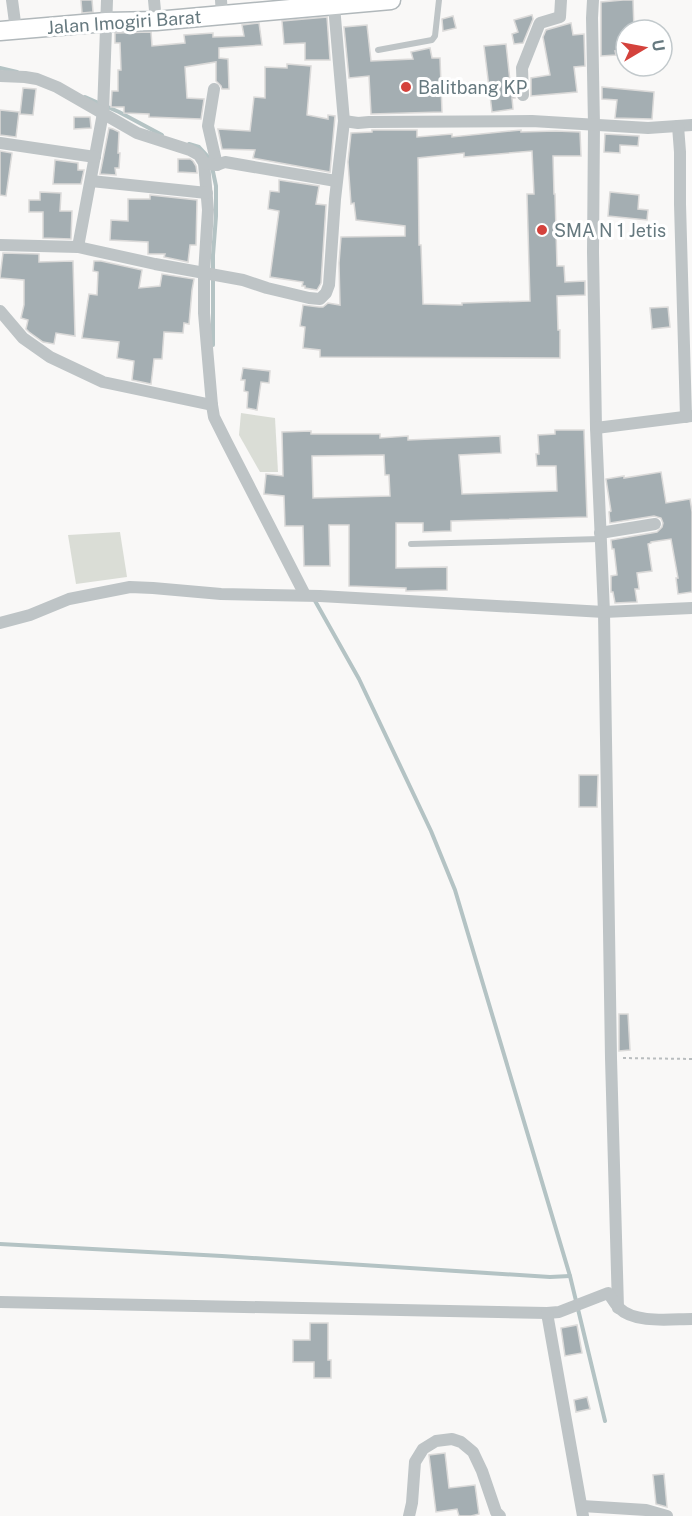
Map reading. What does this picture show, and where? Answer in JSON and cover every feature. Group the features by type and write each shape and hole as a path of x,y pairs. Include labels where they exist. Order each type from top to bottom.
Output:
{"main road":[{"name":"Jalan Imogiri Barat","path":"8,30 106,22 156,21 222,8 334,6 391,0"}],"street":[{"path":"8,30 12,0"},
{"path":"78,246 104,106 107,0"},
{"path":"154,0 156,21"},
{"path":"523,94 522,68 539,25 561,17 561,0"},
{"path":"593,0 596,428 604,612 611,1058 618,1308"},
{"path":"0,245 78,246 224,278 243,280 267,288 320,299 327,292 329,285 336,181 345,121 334,6"},
{"path":"0,76 25,77 47,82 104,106 137,133 190,150 211,164 225,162 336,181"},
{"path":"214,89 208,126 211,164 207,193 204,313 214,417 311,596"},
{"path":"345,121 358,123 532,121 648,128 692,125"},
{"path":"596,428 689,416 686,203 678,126"},
{"path":"0,143 95,157"},
{"path":"91,181 207,193"},
{"path":"0,311 22,339 50,357 103,382 212,405"},
{"path":"600,536 655,524"},
{"path":"0,623 30,615 69,599 130,587 221,594 311,596 604,612 692,608"},
{"path":"0,1302 553,1312 608,1293 618,1308 632,1317 692,1319"},
{"path":"553,1312 583,1511 646,1510 668,1516"},
{"path":"409,1516 415,1462 423,1449 429,1445 436,1441 452,1439 461,1442 473,1452 496,1512 500,1516"}],"lane":[{"path":"378,50 432,40 435,36 439,0"},
{"path":"411,544 600,536"}],"path":[{"path":"611,1058 692,1059"}],"shaded area":[{"path":"241,413 275,418 278,472 260,472 239,435"},
{"path":"120,532 127,577 76,584 68,535"}],"building":[{"path":"81,0 92,0 93,12 82,13"},
{"path":"633,0 634,18 614,18 614,55 601,56 601,2"},
{"path":"532,15 533,19 523,43 514,44 512,34 518,32 514,20"},
{"path":"453,16 456,28 443,31 442,19"},
{"path":"327,17 330,60 305,60 305,43 284,44 282,21"},
{"path":"259,23 262,45 219,48 219,58 228,59 229,89 222,89 216,81 216,62 185,67 187,98 204,99 201,119 149,117 149,114 124,113 124,107 111,107 112,91 118,91 118,70 121,70 120,43 115,43 115,33 151,32 152,46 185,43 184,35 213,33 213,37 244,36 242,25"},
{"path":"571,23 573,35 584,34 585,66 574,67 577,92 531,96 531,78 550,75 543,37 546,30"},
{"name":"Balitbang KP","path":"367,25 371,61 413,59 411,52 430,48 432,58 440,58 442,112 371,114 369,76 349,78 344,27"},
{"path":"506,44 510,81 514,80 513,109 492,112 484,46"},
{"path":"287,64 311,66 307,115 328,119 328,115 335,116 330,172 253,158 255,150 222,149 218,129 250,131 254,97 265,98 265,67 287,68"},
{"path":"602,87 654,92 652,119 615,118 617,100 602,99"},
{"path":"23,88 36,89 33,115 20,114"},
{"path":"0,110 19,112 16,137 0,135"},
{"path":"74,117 90,117 91,128 74,129"},
{"path":"109,128 119,132 119,168 115,168 116,175 100,174"},
{"path":"372,130 417,130 417,137 452,134 452,137 521,130 521,132 580,132 581,156 553,156 557,266 564,266 565,282 585,281 585,295 557,296 560,358 320,357 320,350 303,348 305,327 300,326 303,305 323,307 328,303 340,305 341,237 405,236 405,226 356,220 354,203 351,204 348,162 351,133 372,132","holes":["532,151 534,194 527,194 530,301 462,303 462,305 423,304 421,245 419,245 418,158 464,153 464,157"]},
{"path":"605,134 639,136 638,146 620,145 620,153 604,152"},
{"path":"0,151 12,153 6,196 0,195"},
{"path":"178,159 193,161 197,173 178,172"},
{"path":"55,160 78,163 78,170 84,170 81,184 53,184"},
{"path":"279,180 319,186 316,204 326,205 321,283 317,290 305,288 302,286 303,282 270,277 279,211 268,209 270,191 279,192"},
{"path":"40,192 61,193 60,211 72,211 71,239 43,238 43,212 29,212 29,200 40,200"},
{"path":"610,192 639,195 638,209 648,210 647,220 608,216"},
{"path":"150,195 197,200 196,245 190,245 188,262 164,257 165,254 148,254 148,242 110,240 111,220 128,221 128,199 150,199"},
{"path":"3,253 39,254 39,262 73,261 75,336 56,333 54,344 43,342 26,329 28,320 21,318 24,305 24,280 0,278"},
{"path":"94,261 142,270 139,288 160,286 162,274 194,279 189,324 184,323 183,333 164,332 162,359 154,359 151,384 132,380 134,361 117,358 119,342 82,338 89,294 97,295 98,272 93,271"},
{"path":"668,307 670,327 652,329 650,308"},
{"path":"243,368 270,371 269,383 261,382 257,410 247,408 248,392 244,391 245,380 241,380"},
{"path":"555,430 584,430 587,517 451,521 451,531 423,532 423,523 396,523 396,568 447,567 447,590 406,591 406,588 349,586 349,525 329,525 330,566 304,566 303,526 285,526 284,496 264,494 266,474 283,476 282,432 380,434 380,438 408,436 408,440 500,436 501,453 459,455 462,494 557,491 556,466 537,466 536,454 539,454 538,435 555,434","holes":["384,455 385,475 389,475 390,496 313,498 312,456"]},
{"path":"661,472 666,503 690,499 692,592 678,594 676,578 678,578 671,539 648,544 652,571 637,573 639,589 635,589 637,602 615,603 613,592 611,592 611,576 617,575 611,540 657,532 663,523 661,518 654,516 610,523 609,512 611,511 606,479"},
{"path":"579,775 598,775 597,807 579,807"},
{"path":"619,1014 628,1014 630,1050 619,1051"},
{"path":"310,1323 328,1323 328,1360 331,1360 331,1378 314,1378 314,1362 293,1362 293,1340 310,1340"},
{"path":"577,1325 582,1353 565,1356 561,1328"},
{"path":"587,1397 590,1409 576,1412 574,1400"},
{"path":"445,1453 449,1488 475,1485 479,1514 459,1516 457,1509 436,1512 429,1455"},
{"path":"664,1474 667,1507 656,1504 653,1475"}],"waterway":[{"path":"0,68 17,72"},
{"path":"85,97 162,135"},
{"path":"189,144 199,147 211,160"},
{"path":"212,167 216,186 213,345"},
{"path":"314,599 359,679 431,831 455,890 570,1276 605,1421"},
{"path":"0,1244 550,1277 570,1276"}],"place":[{"name":"Balitbang KP","path":"406,87"},
{"name":"SMA N 1 Jetis","path":"542,230"}]}
